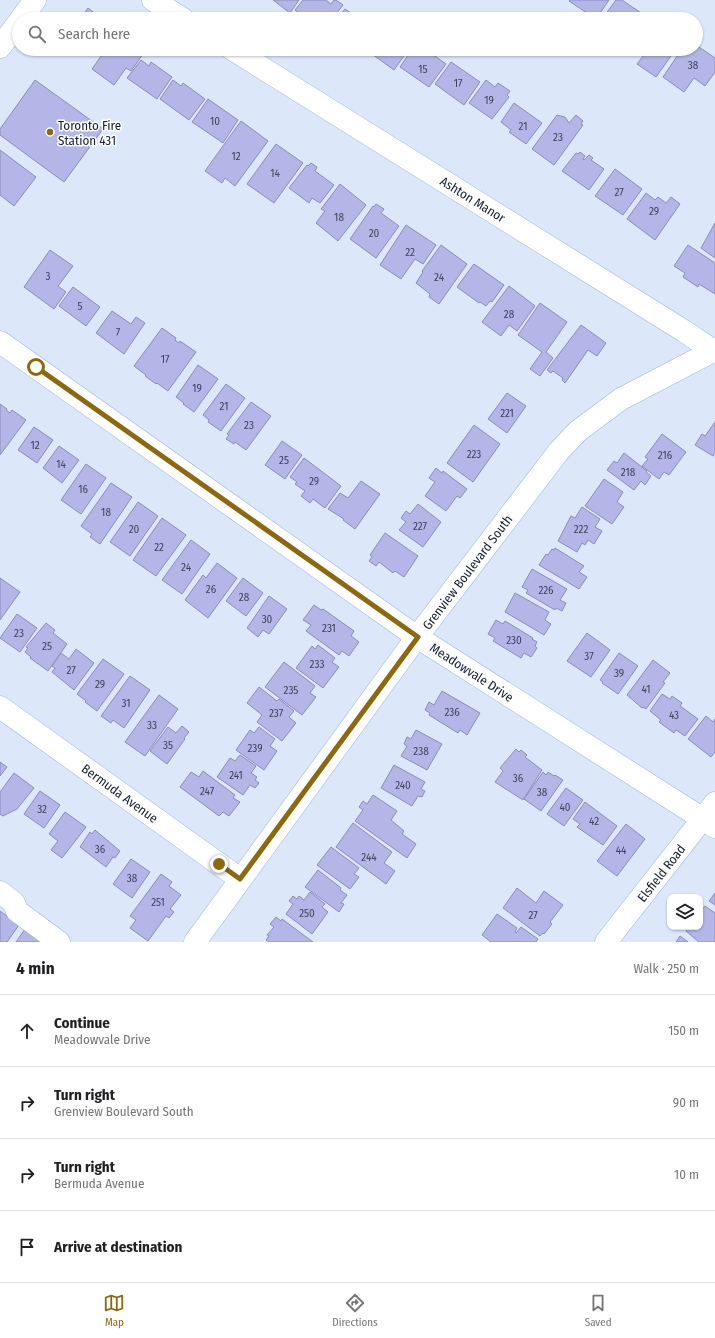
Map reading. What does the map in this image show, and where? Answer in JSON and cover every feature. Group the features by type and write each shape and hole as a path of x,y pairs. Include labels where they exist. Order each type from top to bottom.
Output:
{"street":[{"path":"26,12 35,0"},
{"path":"153,0 172,12"},
{"path":"0,47 12,31"},
{"name":"Ashton Manor","path":"243,56 678,326 714,350"},
{"name":"Meadowvale Drive","path":"0,342 418,637 711,817"},
{"name":"Grenview Boulevard South","path":"195,942 418,637 560,451 578,431 621,399 714,350"},
{"name":"Bermuda Avenue","path":"0,707 240,879"},
{"name":"Elsfield Road","path":"606,942 711,817"},
{"path":"0,892 14,903 17,911 59,942"}],"building":[{"path":"273,0 299,0 291,12"},
{"path":"303,0 326,0 331,4 334,0 336,0 343,5 338,12 298,12 295,10"},
{"path":"609,0 601,12 586,12 569,1"},
{"path":"616,0 622,0 640,12 607,12"},
{"path":"88,8 93,12 85,12"},
{"path":"345,9 350,12 343,12"},
{"path":"703,50 715,58 715,72 705,86 694,78 684,92 663,77 677,56 703,56"},
{"path":"101,56 142,56 131,71 126,68 114,85 92,69"},
{"path":"375,56 404,56 394,70"},
{"path":"407,56 435,56 446,64 429,87 400,67"},
{"path":"643,56 671,56 656,77 637,64"},
{"path":"141,60 149,66 151,62 172,77 157,99 127,78"},
{"path":"451,62 480,82 464,105 435,84"},
{"name":"Toronto Fire Station 431","path":"35,80 103,129 64,182 0,135 0,129"},
{"path":"173,80 181,86 183,83 205,99 189,120 160,99"},
{"path":"486,80 495,87 498,83 510,91 507,95 509,97 492,119 469,103"},
{"path":"208,99 238,120 223,143 192,122"},
{"path":"514,103 542,123 526,144 509,132 511,130 501,122"},
{"path":"557,115 565,117 569,123 576,115 583,121 581,124 583,125 554,165 532,149"},
{"path":"241,121 268,141 235,186 225,178 222,183 205,171"},
{"path":"276,144 303,163 274,203 247,184"},
{"path":"0,150 36,177 14,206 0,195"},
{"path":"580,152 585,156 583,159 584,160 589,155 593,158 591,160 604,169 589,190 562,171 576,153 578,154"},
{"path":"311,163 317,167 315,171 334,185 320,203 312,198 309,203 289,188 307,165 308,166"},
{"path":"615,169 642,189 623,215 595,196"},
{"path":"340,184 366,205 338,241 316,223 325,211 321,209"},
{"path":"646,193 655,200 658,197 666,203 671,197 680,204 655,240 627,219"},
{"path":"376,204 384,209 381,213 399,226 376,258 350,239 373,206 374,207"},
{"path":"715,223 715,258 701,248"},
{"path":"406,225 436,245 423,264 415,259 401,279 380,265"},
{"path":"441,245 467,264 439,304 429,297 430,294 416,283 423,272 422,271"},
{"path":"688,245 715,263 715,294 699,284 698,287 683,277 685,273 674,266"},
{"path":"50,250 73,266 58,286 66,292 54,309 24,287"},
{"path":"474,264 504,285 492,302 490,301 486,306 480,302 479,303 457,287"},
{"path":"509,286 535,306 517,331 509,325 501,336 482,322"},
{"path":"73,287 100,307 86,326 59,306"},
{"path":"540,303 567,322 546,352 553,358 540,376 530,369 542,352 518,335"},
{"path":"112,311 131,324 136,317 145,323 124,354 96,333"},
{"path":"581,325 606,343 597,356 588,350 565,383 562,380 563,378 553,371 551,373 547,370"},
{"path":"162,328 176,338 175,340 179,343 180,341 196,352 168,391 145,376 146,375 134,366"},
{"path":"198,365 218,379 194,412 176,397"},
{"path":"226,384 245,398 221,431 208,422 209,420 203,415"},
{"path":"507,393 526,406 507,433 488,419"},
{"path":"251,402 271,416 246,450 235,442 234,444 226,439 229,435 227,434"},
{"path":"0,404 10,413 12,410 26,420 0,455"},
{"path":"715,422 715,453 713,456 695,445 702,434 705,436"},
{"path":"474,425 500,444 473,482 447,463"},
{"path":"34,427 53,440 37,463 18,450"},
{"path":"662,434 686,452 669,475 664,472 659,479 642,466 648,459 645,457"},
{"path":"282,441 302,455 285,479 265,465"},
{"path":"59,446 79,460 62,483 43,468"},
{"path":"624,453 647,471 646,472 651,476 645,485 641,481 634,490 607,470 614,461 617,463"},
{"path":"304,458 341,486 325,508 313,499 310,503 301,496 305,491 295,484 297,482 290,477"},
{"path":"86,464 106,478 81,514 61,500"},
{"path":"436,468 442,473 443,471 467,489 460,498 457,496 446,511 425,496 435,482 429,478"},
{"path":"604,479 623,492 617,502 624,507 612,524 585,506"},
{"path":"361,481 380,494 355,529 343,520 344,519 328,509 340,493 348,498"},
{"path":"111,483 132,497 100,544 90,537 92,534 81,526"},
{"path":"138,502 158,516 130,556 110,542"},
{"path":"418,504 441,522 423,547 399,530 406,522 401,518 406,511 410,514"},
{"path":"582,507 600,519 595,527 602,531 594,544 588,540 585,545 582,543 577,552 558,541 571,516 575,518"},
{"path":"162,518 186,535 156,576 133,560"},
{"path":"385,533 418,556 404,577 395,571 393,573 379,562 376,566 369,561 372,557 370,555"},
{"path":"191,540 210,554 182,594 162,580"},
{"path":"555,548 584,566 579,572 587,577 579,589 539,565 546,554 548,555 552,549 554,550"},
{"path":"217,563 237,578 208,618 185,600 203,575 206,578"},
{"path":"532,569 567,589 560,600 566,603 562,611 556,608 555,610 526,593 528,590 522,587"},
{"path":"0,578 20,592 0,620"},
{"path":"243,578 263,593 246,616 226,601"},
{"path":"515,593 549,612 545,620 551,624 544,635 505,612"},
{"path":"269,596 287,609 269,634 263,630 258,637 247,628"},
{"path":"314,605 321,610 323,609 354,631 351,636 359,642 349,656 342,651 339,655 306,631 311,625 303,620"},
{"path":"17,614 37,628 20,652 0,638"},
{"path":"496,620 503,624 505,621 537,642 535,646 537,648 531,657 524,653 521,658 493,641 495,638 488,634"},
{"path":"46,623 55,630 53,633 67,644 48,671 30,658 31,657 25,652 28,648 26,647"},
{"path":"587,633 610,650 591,677 567,661"},
{"path":"318,645 335,658 332,662 339,667 323,688 296,668 312,646 315,649"},
{"path":"76,649 94,663 74,690 52,672 55,668 52,666 61,653 69,659"},
{"path":"619,653 638,666 618,694 600,680"},
{"path":"103,659 124,674 97,711 77,694"},
{"path":"653,660 670,673 663,682 665,683 646,709 643,707 642,708 627,695"},
{"path":"284,662 315,686 310,693 316,697 302,715 265,687"},
{"path":"130,676 150,690 124,728 113,720 111,723 101,716"},
{"path":"259,687 277,701 279,699 294,711 289,717 296,723 282,741 257,722 262,715 247,703"},
{"path":"442,691 480,713 467,735 460,730 458,733 429,715 430,713 425,710 429,702 434,705"},
{"path":"662,694 670,699 672,696 682,703 680,706 698,719 685,736 676,730 674,733 659,722 661,720 650,711"},
{"path":"159,695 178,709 145,756 125,742"},
{"path":"706,716 713,722 715,719 715,752 711,757 688,739"},
{"path":"182,726 189,732 167,764 150,751 168,727 176,733"},
{"path":"259,727 275,739 270,746 277,751 264,770 236,750 250,730 254,733"},
{"path":"416,730 442,744 427,770 401,756 407,746 404,744 407,737 411,739"},
{"path":"516,749 519,752 521,750 527,755 525,757 542,770 523,800 495,782 503,771 500,768"},
{"path":"240,755 256,766 251,773 257,777 255,780 259,783 255,788 250,785 243,795 217,777 230,758 235,761"},
{"path":"0,762 7,767 0,776"},
{"path":"394,765 425,782 421,789 425,791 422,797 418,796 412,806 381,788"},
{"path":"203,771 235,795 233,798 240,802 229,816 223,812 219,816 180,787 191,772 199,777"},
{"path":"543,772 546,775 548,772 563,780 541,811 524,799"},
{"path":"14,773 34,788 17,809 3,816 0,814 0,792"},
{"path":"566,788 583,800 564,826 547,814"},
{"path":"40,791 60,805 44,828 24,814"},
{"path":"373,795 397,811 391,820 404,831 402,834 416,844 407,858 355,821 363,810 359,807 363,801 367,804"},
{"path":"585,802 617,826 603,845 577,827 580,824 573,819"},
{"path":"65,812 86,827 62,858 51,850 58,841 49,834"},
{"path":"353,823 392,852 384,863 395,871 386,884 336,847"},
{"path":"626,824 645,839 617,876 597,861"},
{"path":"95,830 120,851 115,858 113,857 106,867 80,847 90,832 92,834"},
{"path":"331,847 359,868 354,874 359,877 350,889 317,865"},
{"path":"131,859 150,872 132,898 113,884"},
{"path":"318,870 341,888 340,890 347,895 341,903 344,904 339,912 305,887"},
{"path":"161,874 172,882 169,886 181,895 170,909 174,912 169,918 166,916 148,941 130,928 136,920 130,916"},
{"path":"517,888 536,903 544,891 563,905 550,922 552,924 544,934 543,933 540,936 503,908"},
{"path":"310,892 325,904 322,907 328,912 312,934 286,914 293,904 289,901 293,896 297,899 299,896 304,900"},
{"path":"715,893 715,905 709,901"},
{"path":"705,906 715,913 715,942 699,942 686,931 703,930 703,908"},
{"path":"0,911 19,925 7,942 0,942"},
{"path":"497,914 517,928 516,933 521,927 538,939 536,942 491,942 482,935"},
{"path":"276,917 281,921 282,919 313,942 269,942 266,940 269,936 267,935 274,927 270,924"},
{"path":"25,929 43,942 16,942"},
{"path":"680,936 688,942 676,942"}],"place":[{"name":"Toronto Fire Station 431","path":"50,132"}],"route":[{"path":"36,367 418,637 240,879 219,864"}]}
